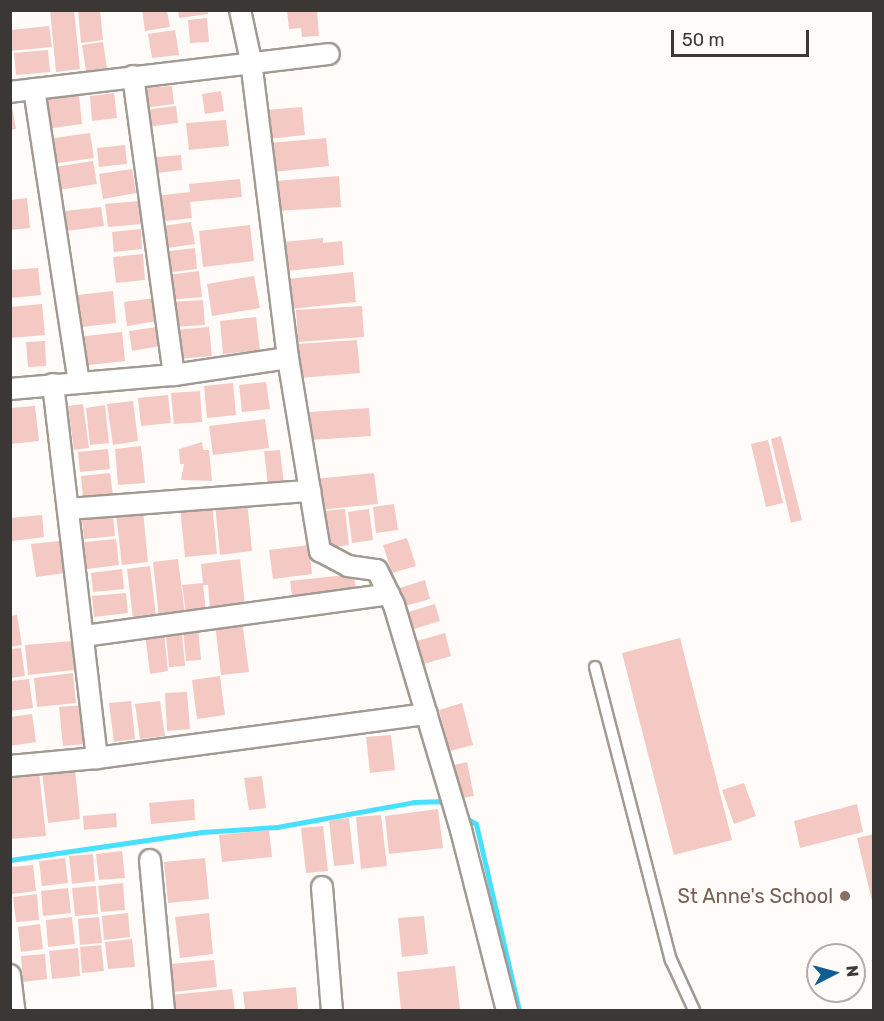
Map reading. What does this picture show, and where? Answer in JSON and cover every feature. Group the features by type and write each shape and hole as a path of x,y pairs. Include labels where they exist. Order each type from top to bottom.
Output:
{"street":[{"path":"240,10 251,61 288,358 320,551 348,566 377,570 389,594 458,822 507,1011"},
{"path":"10,92 251,61 329,54"},
{"path":"133,76 174,375"},
{"path":"34,89 78,382"},
{"path":"10,389 174,375 288,358"},
{"path":"53,384 98,758"},
{"path":"68,509 310,491"},
{"path":"84,636 389,594"},
{"path":"10,766 98,758 427,714"},
{"path":"150,860 164,1011"},
{"path":"322,887 332,1011"},
{"path":"10,975 14,1011"}],"lane":[{"path":"595,667 670,960 694,1011"}],"building":[{"path":"50,10 74,10 80,69 56,72"},
{"path":"78,10 100,10 103,40 81,43"},
{"path":"142,10 167,10 170,27 145,31"},
{"path":"178,10 208,10 208,14 179,18"},
{"path":"287,10 317,10 319,36 302,37 301,28 289,29"},
{"path":"207,18 209,42 190,43 188,20"},
{"path":"49,26 52,47 10,51 10,30"},
{"path":"175,30 179,55 152,58 148,34"},
{"path":"103,42 107,68 86,71 82,45"},
{"path":"48,50 50,72 16,75 14,53"},
{"path":"172,86 174,104 143,108 141,88"},
{"path":"221,91 224,111 205,114 202,94"},
{"path":"114,93 117,118 92,121 90,96"},
{"path":"79,95 82,124 46,129 42,99"},
{"path":"10,96 16,129 10,130"},
{"path":"176,106 178,123 146,127 144,110"},
{"path":"302,107 305,135 268,139 265,110"},
{"path":"226,120 229,146 189,150 186,123"},
{"path":"90,133 94,158 51,164 47,139"},
{"path":"326,138 329,166 273,172 270,143"},
{"path":"125,145 127,164 99,167 97,148"},
{"path":"181,155 182,170 148,174 146,158"},
{"path":"93,161 97,184 51,191 48,168"},
{"path":"132,169 136,193 103,199 99,174"},
{"path":"339,176 341,207 277,211 275,181"},
{"path":"240,179 242,197 190,202 192,218 157,222 155,196 190,192 189,184"},
{"path":"27,198 30,228 10,230 10,200"},
{"path":"139,201 142,224 108,227 105,204"},
{"path":"101,207 104,226 59,232 56,212"},
{"path":"191,222 195,244 160,249 157,227"},
{"path":"250,225 254,261 203,267 199,231"},
{"path":"141,229 142,249 114,252 112,232"},
{"path":"323,238 323,243 342,241 344,265 287,271 284,242"},
{"path":"195,248 197,269 164,273 162,252"},
{"path":"143,254 145,280 116,283 113,257"},
{"path":"38,268 41,295 10,298 10,270"},
{"path":"199,271 202,297 169,300 167,275"},
{"path":"353,272 356,302 291,309 288,279"},
{"path":"254,276 260,308 212,316 207,284"},
{"path":"113,291 116,323 73,328 69,296"},
{"path":"155,298 158,321 127,326 124,302"},
{"path":"203,300 205,325 173,327 171,302"},
{"path":"42,304 45,335 10,338 10,307"},
{"path":"362,306 364,337 298,342 296,310"},
{"path":"256,317 260,350 223,354 220,321"},
{"path":"157,327 160,346 132,351 129,331"},
{"path":"209,327 212,356 177,359 175,330"},
{"path":"122,332 125,361 80,366 77,337"},
{"path":"357,340 360,373 299,378 296,344"},
{"path":"45,341 46,366 28,367 26,342"},
{"path":"266,382 270,409 242,412 239,385"},
{"path":"233,383 236,415 207,418 204,386"},
{"path":"200,391 202,422 174,424 171,393"},
{"path":"168,395 171,423 141,426 138,398"},
{"path":"133,401 138,441 113,445 107,404"},
{"path":"83,404 89,448 74,450 68,406"},
{"path":"105,405 109,443 90,445 86,408"},
{"path":"35,406 39,441 10,444 10,408"},
{"path":"369,408 371,436 311,440 310,412"},
{"path":"265,419 269,448 213,455 209,426"},
{"path":"781,436 802,520 791,523 771,439"},
{"path":"768,440 783,503 766,507 751,444"},
{"path":"202,442 203,450 209,450 212,481 181,480 184,464 180,464 179,449"},
{"path":"141,446 145,483 118,485 115,449"},
{"path":"108,449 110,469 80,472 78,452"},
{"path":"280,450 284,485 268,486 264,451"},
{"path":"110,473 113,495 83,498 81,476"},
{"path":"374,473 378,504 318,510 315,479"},
{"path":"247,501 252,551 220,555 215,504"},
{"path":"212,503 217,554 185,557 180,507"},
{"path":"394,504 398,530 376,533 373,507"},
{"path":"345,509 349,545 327,548 323,511"},
{"path":"369,509 373,540 352,543 348,512"},
{"path":"143,511 148,562 122,565 116,514"},
{"path":"42,515 44,537 12,541 10,518"},
{"path":"113,516 115,536 84,539 82,519"},
{"path":"407,538 416,566 392,573 383,545"},
{"path":"116,539 119,565 87,569 84,542"},
{"path":"60,541 65,573 36,577 31,544"},
{"path":"309,545 312,574 273,579 269,550"},
{"path":"178,559 185,615 159,618 153,562"},
{"path":"240,559 245,606 210,608 208,585 203,585 206,611 186,613 182,585 203,583 201,564"},
{"path":"150,566 156,616 133,619 127,569"},
{"path":"122,569 124,589 93,592 91,573"},
{"path":"354,574 356,595 293,602 290,581"},
{"path":"425,580 430,599 405,606 400,588"},
{"path":"126,593 128,613 94,617 92,596"},
{"path":"435,604 440,621 411,630 405,613"},
{"path":"17,615 22,645 10,647 10,616"},
{"path":"242,621 249,672 221,675 215,624"},
{"path":"198,628 201,660 186,661 183,629"},
{"path":"164,632 168,671 150,674 145,634"},
{"path":"445,633 451,656 420,665 413,642"},
{"path":"182,634 185,666 169,667 166,636"},
{"path":"680,638 732,840 674,855 622,653"},
{"path":"72,641 75,670 28,675 25,645"},
{"path":"21,648 25,676 10,678 10,649"},
{"path":"73,673 76,703 37,707 34,678"},
{"path":"220,676 225,715 197,719 192,680"},
{"path":"29,679 33,708 10,711 10,681"},
{"path":"187,692 190,729 167,731 165,693"},
{"path":"131,701 135,739 114,742 109,703"},
{"path":"160,701 165,736 140,739 135,704"},
{"path":"462,703 473,745 450,751 439,710"},
{"path":"83,705 87,744 63,746 59,707"},
{"path":"32,714 36,742 10,746 10,717"},
{"path":"391,735 395,770 370,773 366,737"},
{"path":"467,762 474,796 457,799 450,766"},
{"path":"75,769 80,819 48,823 42,772"},
{"path":"39,772 46,836 10,839 10,775"},
{"path":"262,776 266,808 249,810 244,778"},
{"path":"744,783 756,816 734,824 722,790"},
{"path":"194,799 195,820 151,824 149,803"},
{"path":"857,804 863,832 800,848 794,821"},
{"path":"438,809 443,848 389,854 385,816"},
{"path":"116,813 117,827 84,830 83,816"},
{"path":"381,815 387,866 361,869 356,817"},
{"path":"349,818 354,864 334,866 329,820"},
{"path":"323,826 328,871 306,873 301,828"},
{"path":"269,830 272,857 222,862 219,835"},
{"path":"874,834 874,905 873,905 857,838"},
{"path":"122,851 125,878 99,880 96,854"},
{"path":"93,854 95,881 72,884 69,856"},
{"path":"65,858 68,883 42,886 39,861"},
{"path":"205,858 209,899 168,903 164,862"},
{"path":"33,865 36,891 12,894 10,867"},
{"path":"123,883 125,910 101,912 98,886"},
{"path":"96,886 98,914 75,916 72,888"},
{"path":"68,888 71,913 43,916 41,891"},
{"path":"37,894 39,920 16,922 13,897"},
{"path":"128,913 130,937 104,940 102,916"},
{"path":"209,913 213,954 180,958 175,917"},
{"path":"424,916 428,954 402,957 398,918"},
{"path":"72,917 75,944 48,947 46,920"},
{"path":"99,917 102,943 80,945 78,919"},
{"path":"40,924 43,949 21,952 18,927"},
{"path":"132,939 135,967 108,969 105,942"},
{"path":"101,945 104,971 82,973 80,947"},
{"path":"78,948 80,976 52,979 49,951"},
{"path":"45,954 47,979 23,982 21,956"},
{"path":"214,960 217,987 174,992 171,964"},
{"path":"455,966 460,1010 401,1010 397,972"},
{"path":"296,987 298,1010 245,1010 243,992"},
{"path":"232,989 235,1010 172,1010 170,995"}],"waterway":[{"path":"10,860 202,832 277,827 414,802 439,801 448,807"},
{"path":"464,817 476,824 519,1010"}],"place":[{"name":"St Anne's School","path":"845,896"}]}
